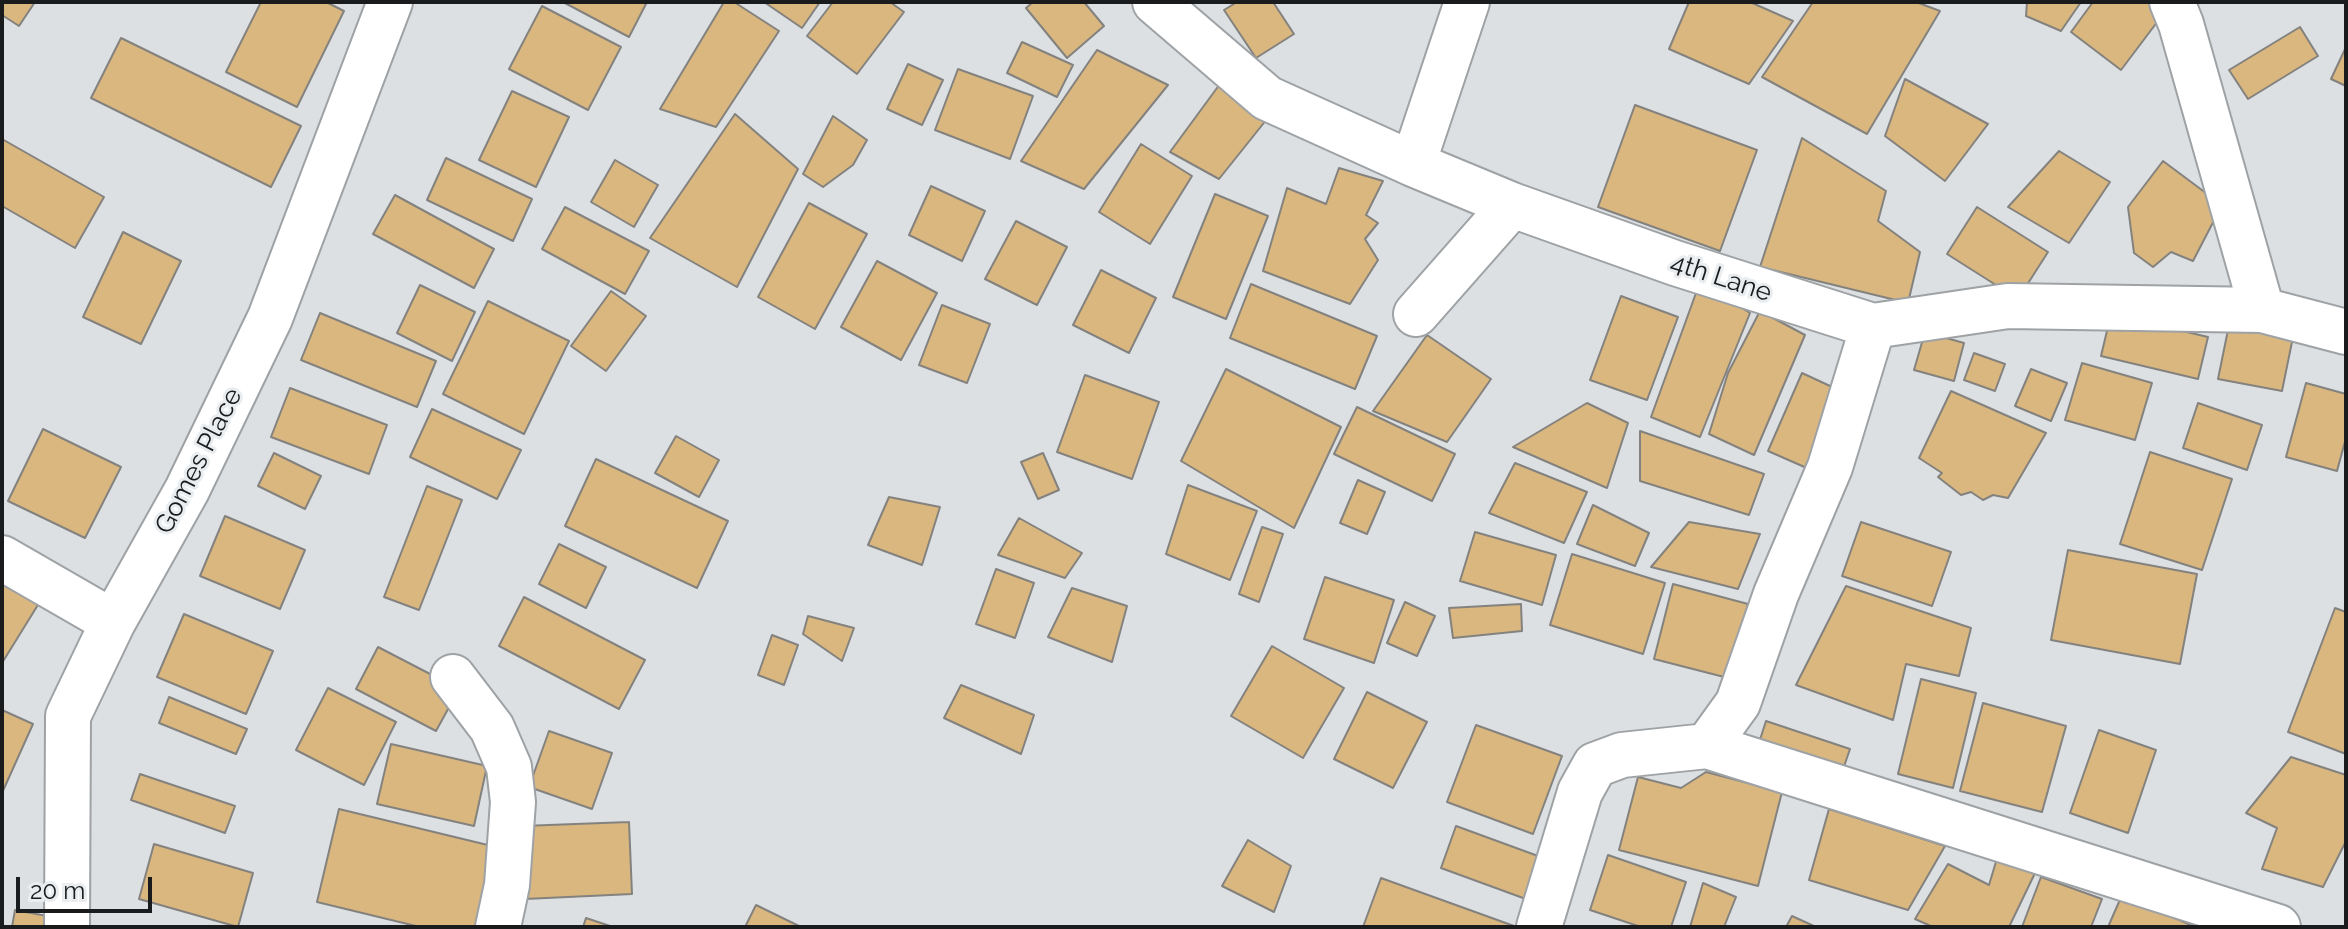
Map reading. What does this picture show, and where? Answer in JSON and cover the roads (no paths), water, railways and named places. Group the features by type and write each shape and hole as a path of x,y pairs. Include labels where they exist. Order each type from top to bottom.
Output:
{"street":[{"name":"Gomes Place","path":"67,927 68,716 113,622 187,490 270,318 390,2"},
{"name":"4th Lane","path":"1155,2 1267,98 1413,164 1512,205 1675,263 1873,326 2008,306 2262,310 2346,332"},
{"path":"1413,164 1467,2"},
{"path":"2172,2 2262,310"},
{"path":"1416,314 1512,205"},
{"path":"1707,746 1738,703 1776,594 1830,467 1873,326"},
{"path":"2,558 113,622"},
{"path":"453,677 492,728 509,767 513,802 507,885 498,927"},
{"path":"1539,927 1580,792 1595,765 1622,755 1707,746 2278,927"}]}
